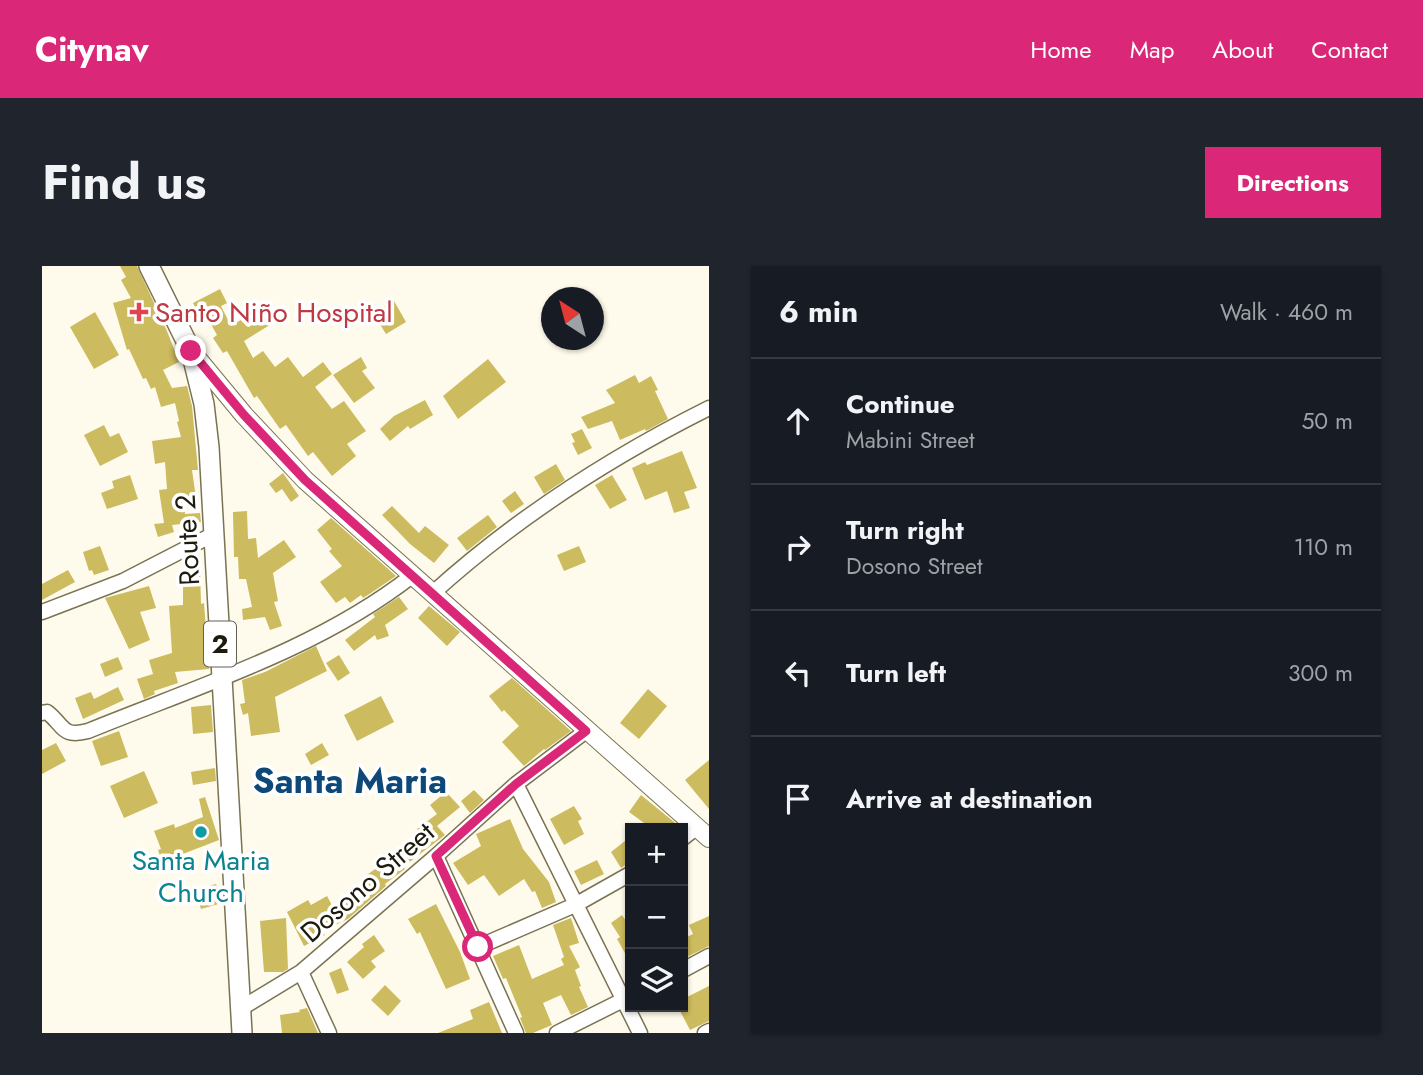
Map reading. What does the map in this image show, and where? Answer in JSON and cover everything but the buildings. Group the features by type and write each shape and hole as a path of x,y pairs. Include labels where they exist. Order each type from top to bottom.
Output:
{"highway":[{"name":"Route 2","path":"149,266 191,351 204,404 209,447 242,1033"}],"main road":[{"path":"191,351 285,460 586,731 696,834"}],"street":[{"path":"433,593 468,561 535,510 668,429 709,408"},
{"path":"42,612 123,580 214,534"},
{"path":"42,713 47,712 52,716 64,731 78,733 222,677 304,641 350,617 413,575"},
{"name":"Dosono Street","path":"240,1009 301,972 516,784 586,731"},
{"path":"516,784 575,905 625,997"},
{"path":"436,856 516,1033"},
{"path":"478,947 575,905 625,877"},
{"path":"688,967 709,956"},
{"path":"301,972 329,1033"},
{"path":"557,1033 625,999"},
{"path":"631,1012 640,1033"}],"place":[{"name":"Santo Niño Hospital","path":"139,312"},
{"name":"Santa Maria Church","path":"201,832"}],"district":[{"name":"Santa Maria","path":"350,781"}],"route":[{"path":"191,351 244,415 305,480 586,731 516,784 436,856 478,947"}]}
